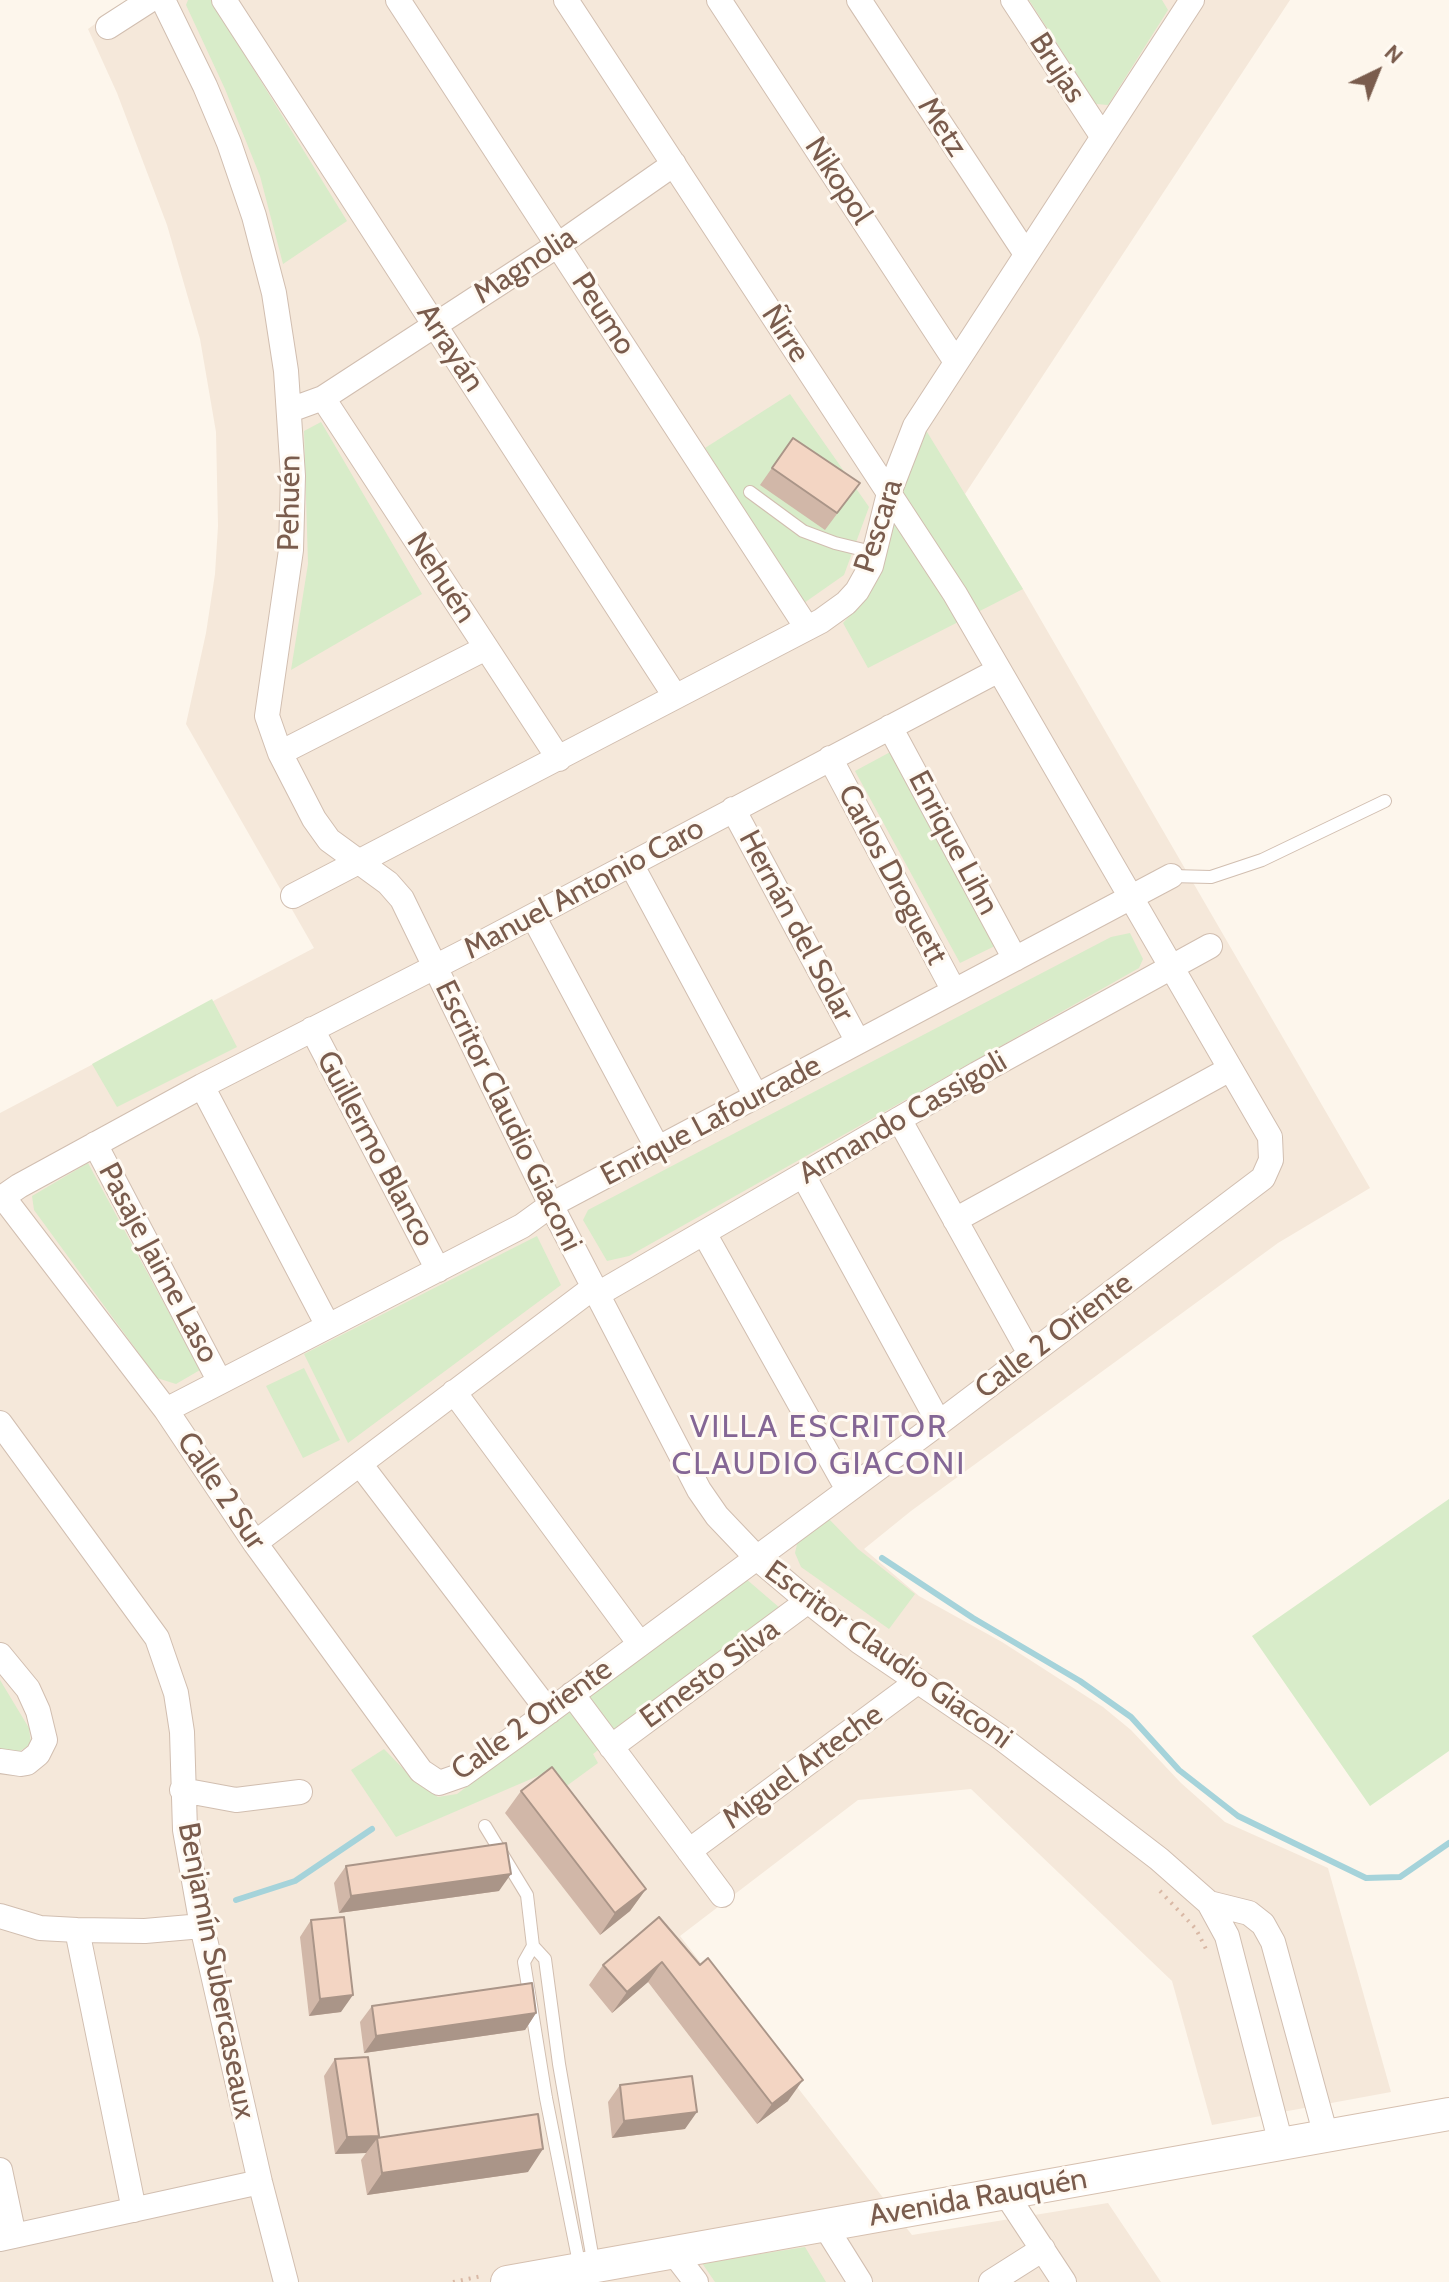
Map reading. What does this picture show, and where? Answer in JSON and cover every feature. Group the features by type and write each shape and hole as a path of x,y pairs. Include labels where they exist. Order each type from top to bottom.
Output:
{"main road":[{"name":"Avenida Rauquén","path":"507,2282 544,2278 587,2267 1449,2114"}],"street":[{"path":"108,27 150,0"},
{"name":"Pehuén","path":"163,0 211,100 254,216 274,293 290,410 293,476 291,550 267,706 269,728 321,831 338,848 388,883 402,899 434,968"},
{"name":"Arrayán","path":"224,0 675,696"},
{"name":"Peumo","path":"398,0 807,628"},
{"name":"Ñirre","path":"566,0 955,594 1270,1137 1271,1160"},
{"name":"Nikopol","path":"719,0 956,362"},
{"name":"Metz","path":"859,0 1026,254"},
{"name":"Brujas","path":"1013,0 1102,136"},
{"name":"Pescara","path":"293,896 807,628 846,603 865,579 876,553 889,493 915,426 1186,3"},
{"name":"Magnolia","path":"290,410 323,398 558,245 674,164"},
{"name":"Nehuén","path":"323,398 559,759"},
{"path":"280,753 486,648"},
{"name":"Manuel Antonio Caro","path":"1,1198 202,1086 434,968 999,670"},
{"name":"Enrique Lihn","path":"890,727 1015,959"},
{"name":"Carlos Droguett","path":"830,758 954,991"},
{"name":"Hernán del Solar","path":"733,809 858,1042"},
{"path":"631,864 756,1096"},
{"name":"Enrique Lafourcade","path":"166,1410 522,1226 551,1205 1171,876"},
{"path":"533,916 658,1149"},
{"name":"Armando Cassigoli","path":"255,1543 454,1392 596,1290 704,1233 899,1119 1210,946"},
{"name":"Escritor Claudio Giaconi","path":"434,968 551,1205 699,1490 717,1516 757,1558 808,1601 917,1682 1012,1746 1159,1859 1209,1903 1227,1936 1281,2144"},
{"name":"Guillermo Blanco","path":"312,1029 438,1270"},
{"path":"955,1220 1230,1069"},
{"path":"202,1086 328,1326"},
{"path":"899,1119 1030,1354"},
{"name":"Pasaje Jaime Laso","path":"95,1144 220,1382"},
{"name":"Calle 2 Oriente","path":"439,1783 462,1775 939,1423 1263,1178 1271,1160"},
{"path":"803,1175 939,1423"},
{"name":"Calle 2 Sur","path":"1,1198 166,1410 255,1543 421,1771 439,1783"},
{"path":"704,1233 848,1490"},
{"path":"454,1392 640,1644"},
{"name":"Benjamín Subercaseaux","path":"0,1423 157,1638 178,1706 182,1732 185,1830 202,1926 286,2282"},
{"path":"360,1464 549,1712"},
{"name":"Ernesto Silva","path":"611,1747 808,1601"},
{"path":"0,1655 28,1689 38,1711 45,1740 38,1754 27,1763 0,1761"},
{"name":"Miguel Arteche","path":"689,1851 917,1682"},
{"path":"572,1694 722,1895"},
{"path":"182,1790 236,1800 300,1792"},
{"name":"Escritor Claudio Giaconi","path":"1209,1903 1249,1913 1263,1924 1273,1942 1326,2136"},
{"path":"0,1916 40,1928 77,1930 145,1931 202,1926"},
{"path":"77,1930 134,2210"},
{"path":"0,2170 7,2238 260,2182"},
{"path":"1006,2194 1064,2282"},
{"path":"825,2226 860,2282"},
{"path":"991,2282 1043,2249"},
{"path":"673,2252 696,2282"}],"lane":[{"path":"750,492 803,531 876,553"},
{"path":"1171,876 1211,877 1262,860 1385,801"},
{"path":"485,1826 527,1895 533,1946 545,1959 587,2267"},
{"path":"533,1946 524,1962 543,2081 587,2267"},
{"path":"538,2049 557,2045"},
{"path":"543,2081 562,2078"}],"path":[{"path":"1153,1883 1196,1929 1208,1954"}],"shaded area":[{"path":"128,0 1290,0 965,494 1370,1188 1278,1243 911,1511 864,1549 919,1596 1002,1642 1103,1707 1131,1730 1181,1783 1225,1822 1328,1868 1391,2092 1212,2125 1172,1981 971,1789 858,1800 680,1936 912,2235 1108,2203 1161,2282 0,2282 0,1113 314,948 186,724 215,574 218,526 216,432 200,339 167,225 117,93 88,29"}],"green space":[{"path":"188,0 211,0 347,221 283,264 260,176 225,89 186,5"},
{"path":"1029,0 1162,0 1168,10 1108,105 1096,104"},
{"path":"790,394 869,507 844,575 804,603 705,448"},
{"path":"321,422 422,594 291,670 308,564 304,431"},
{"path":"924,427 1023,589 868,668 843,623 869,595"},
{"path":"894,750 997,945 960,963 855,771"},
{"path":"1130,933 1143,959 1139,968 629,1256 607,1261 583,1220 588,1210 689,1157 1111,937"},
{"path":"212,999 237,1047 117,1107 92,1064"},
{"path":"88,1163 200,1370 176,1384 157,1378 34,1210 32,1196"},
{"path":"537,1236 561,1285 348,1443 304,1354"},
{"path":"304,1368 340,1440 303,1458 266,1386"},
{"path":"1449,1499 1449,1751 1370,1806 1252,1636"},
{"path":"828,1518 858,1549 915,1594 889,1629 801,1567 795,1553 798,1540"},
{"path":"745,1578 781,1609 593,1754 598,1763 561,1790 545,1773 396,1837 351,1770 384,1749 417,1783 438,1797 457,1794"},
{"path":"0,1680 29,1728 31,1744 14,1755 0,1751"},
{"path":"805,2247 826,2282 715,2282 702,2263"}],"building":[{"path":"793,438 860,483 837,513 772,468"},
{"path":"552,1767 646,1889 615,1913 521,1791"},
{"path":"506,1843 511,1874 351,1896 346,1866"},
{"path":"344,1917 353,1995 320,1999 311,1920"},
{"path":"659,1917 700,1965 708,1958 803,2080 772,2104 662,1962 627,1992 603,1965"},
{"path":"532,1983 536,2013 376,2036 372,2006"},
{"path":"368,2057 379,2136 347,2137 335,2059"},
{"path":"692,2076 697,2112 624,2121 620,2085"},
{"path":"538,2114 543,2149 382,2173 377,2138"}],"waterway":[{"path":"882,1558 973,1618 1080,1681 1131,1717 1179,1770 1238,1816 1366,1878 1400,1877 1449,1843"},
{"path":"236,1900 295,1881 372,1829"}],"district":[{"name":"VILLA ESCRITOR CLAUDIO GIACONI","path":"819,1446"}]}
